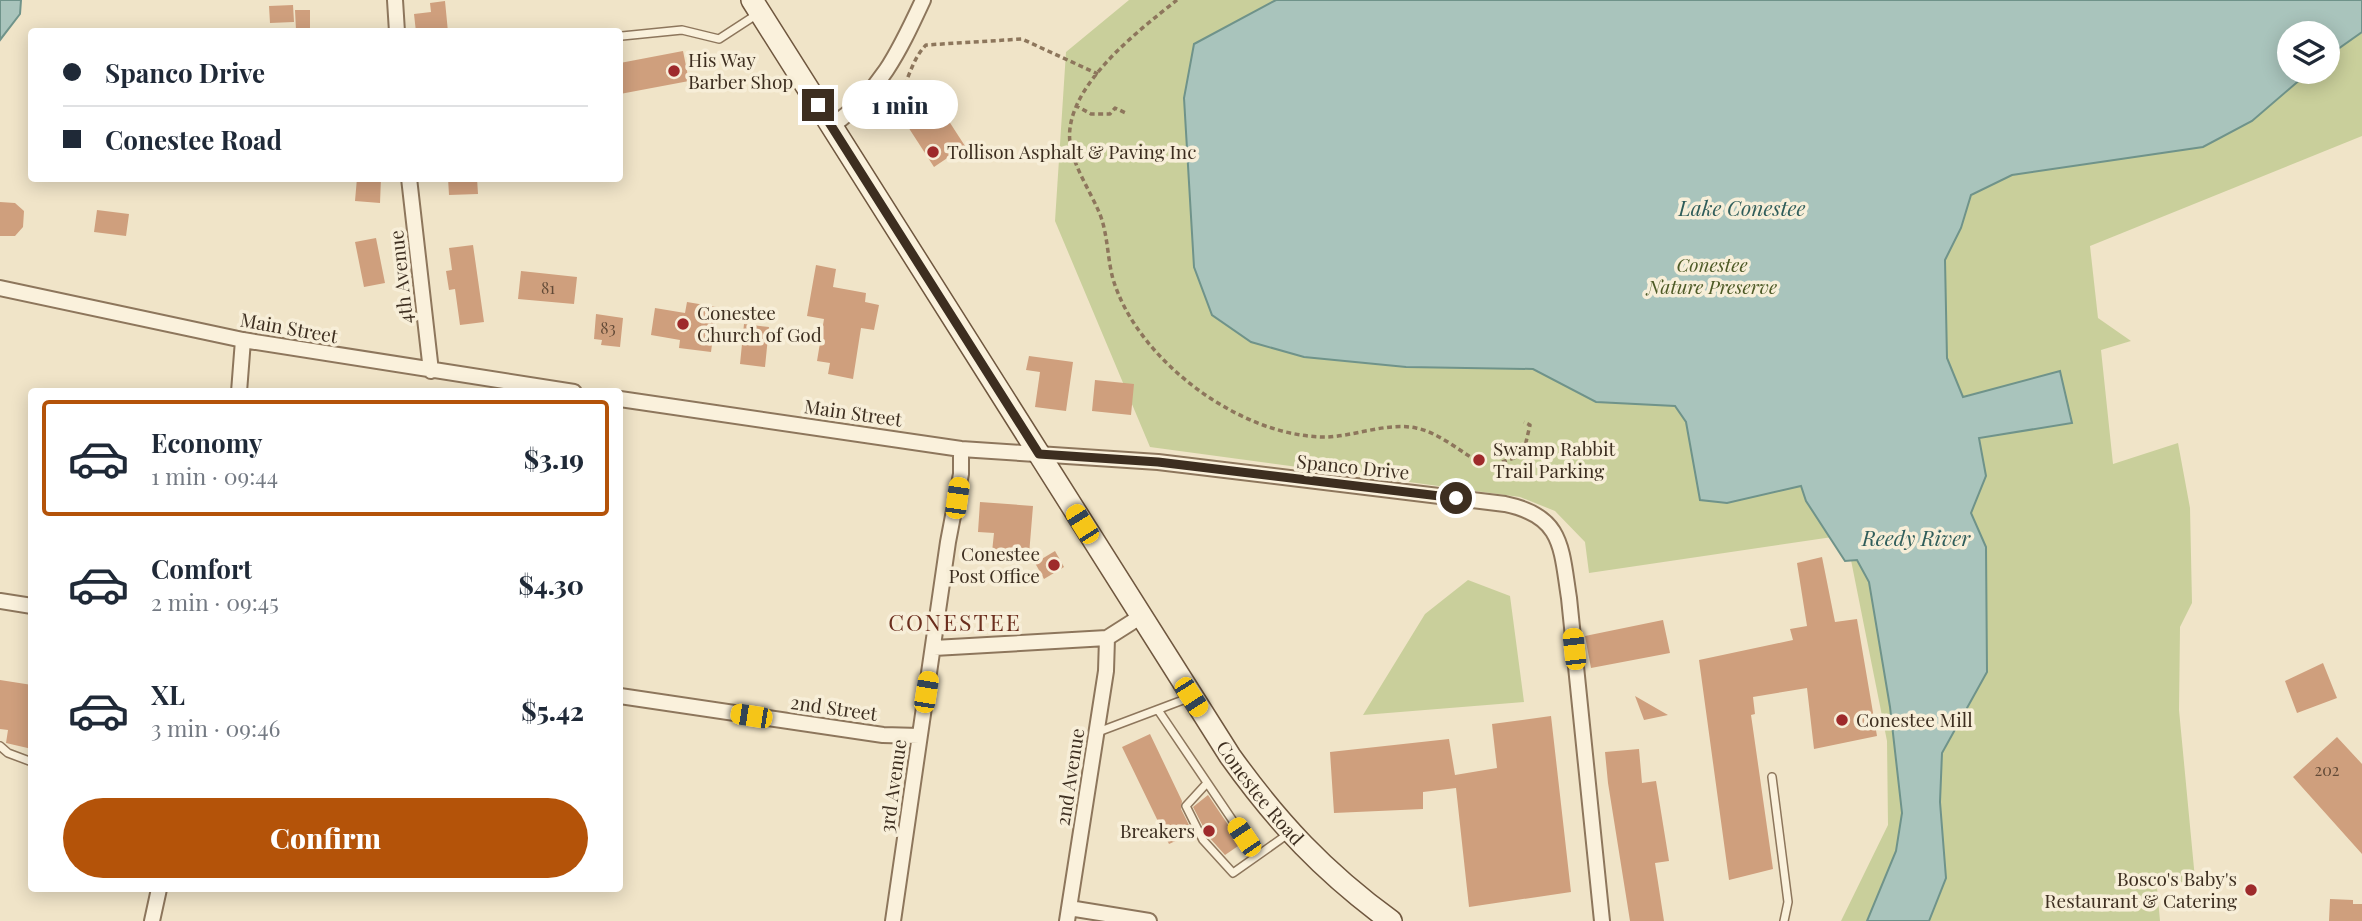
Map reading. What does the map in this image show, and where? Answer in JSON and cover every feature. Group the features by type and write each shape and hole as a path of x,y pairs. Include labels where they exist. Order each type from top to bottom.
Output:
{"main road":[{"name":"Conestee Road","path":"756,6 1140,617 1256,793 1315,860 1391,921"}],"street":[{"path":"395,0 397,28"},
{"path":"832,126 858,106 876,87 904,42 923,0"},
{"name":"4th Avenue","path":"409,182 431,371"},
{"name":"Main Street","path":"0,288 243,340 547,388"},
{"path":"239,388 243,340"},
{"name":"Main Street","path":"623,399 961,449 1039,454"},
{"name":"3rd Avenue","path":"893,921 919,736 961,474 961,449"},
{"name":"Spanco Drive","path":"1039,454 1158,462 1505,504 1528,508 1545,519 1558,539 1569,597 1602,921"},
{"path":"0,601 28,605"},
{"path":"933,648 1107,638 1140,617"},
{"name":"2nd Avenue","path":"1068,914 1097,732 1107,638"},
{"name":"2nd Street","path":"623,696 883,735 919,736"},
{"path":"152,921 158,892"},
{"path":"1068,914 1149,921"}],"lane":[{"path":"623,36 682,30 719,39 756,6"},
{"path":"1097,732 1191,697"},
{"path":"1158,710 1256,855"},
{"path":"0,746 4,754 28,760"},
{"path":"1772,777 1788,902 1784,921"},
{"path":"1207,783 1186,806 1203,840 1233,873 1289,833"}],"path":[{"path":"1177,0 1098,74 1074,107 1070,143 1103,222 1114,280 1140,332 1181,377 1238,414 1272,429 1326,437 1417,428 1472,458"},
{"path":"887,113 894,107 918,53 926,45 1022,39 1098,74"},
{"path":"1074,107 1091,114 1110,114 1115,108 1128,114"},
{"path":"1502,462 1523,455 1531,425 1524,422"}],"green space":[{"name":"Conestee Nature Preserve","path":"1129,0 2362,0 2362,136 2090,246 2098,318 2131,341 2101,350 2113,464 2178,443 2190,508 2192,603 2180,627 2179,710 2195,879 2157,888 2160,921 1841,921 1888,825 1887,741 1846,535 1589,573 1585,542 1555,511 1520,497 1150,447 1055,221 1066,52"},
{"path":"1468,580 1510,596 1524,702 1363,715 1425,614"}],"water":[{"path":"0,0 21,0 20,14 0,40"},
{"name":"Lake Conestee","path":"1276,0 2362,0 2362,32 2340,48 2340,21 2277,21 2277,84 2295,84 2252,121 2203,147 2012,175 1971,195 1961,228 1945,260 1947,358 1963,397 2060,371 2072,423 1979,438 1986,476 1971,513 1986,547 1987,672 1942,753 1940,802 1946,878 1929,921 1867,921 1896,851 1902,813 1890,707 1869,582 1857,560 1845,561 1806,501 1801,486 1727,503 1700,500 1686,422 1675,406 1596,402 1533,369 1406,367 1304,357 1251,342 1212,315 1194,267 1184,98 1194,44"}],"building":[{"path":"445,1 448,28 416,28 414,14 431,12 430,3"},
{"path":"293,5 294,22 270,23 269,6"},
{"path":"295,10 310,10 310,28 296,28"},
{"path":"683,51 689,81 623,93 623,62"},
{"path":"932,95 965,146 934,167 901,116"},
{"path":"357,182 381,182 380,203 355,201"},
{"path":"448,182 477,182 478,194 449,195"},
{"path":"0,202 15,203 24,211 23,227 15,236 0,236"},
{"path":"97,210 129,214 126,236 94,232"},
{"path":"376,238 385,283 364,287 355,242"},
{"path":"473,245 484,322 460,325 455,289 449,290 446,271 452,270 449,248"},
{"path":"816,265 836,269 833,287 866,293 865,302 879,305 874,330 861,328 853,379 828,374 830,363 817,361 824,319 807,316"},
{"path":"521,271 577,277 574,304 518,299"},
{"name":"Conestee Church of God","path":"687,302 717,307 711,352 679,348 680,340 651,335 655,308 685,313"},
{"path":"596,314 623,318 620,347 601,345 602,340 594,339"},
{"path":"744,324 769,327 765,367 740,364"},
{"path":"1029,356 1073,362 1066,411 1035,407 1040,372 1026,370"},
{"path":"1095,380 1134,384 1131,415 1092,411"},
{"path":"980,502 1033,506 1029,555 992,552 994,533 978,532"},
{"path":"1055,551 1064,567 1044,579 1035,563"},
{"name":"Conestee Mill","path":"1822,557 1835,622 1857,619 1877,736 1814,749 1807,688 1753,697 1755,714 1751,715 1773,869 1729,880 1699,660 1793,640 1790,629 1807,626 1797,563"},
{"path":"1663,620 1670,653 1591,668 1585,636"},
{"path":"2323,663 2337,698 2297,713 2285,681"},
{"path":"0,680 28,684 28,748 6,743 8,730 0,729"},
{"path":"1635,696 1668,715 1644,720"},
{"path":"1551,716 1571,892 1469,907 1456,788 1423,792 1423,809 1334,813 1330,752 1449,739 1455,775 1497,768 1492,724"},
{"path":"1150,734 1182,801 1181,809 1193,833 1169,844 1122,747"},
{"path":"2337,737 2362,764 2362,854 2293,777"},
{"path":"1639,749 1642,783 1656,781 1669,861 1655,863 1664,921 1630,921 1608,783 1605,752"},
{"path":"1208,795 1241,844 1225,855 1208,836 1193,807"},
{"path":"2330,899 2353,900 2353,904 2362,904 2362,921 2329,921"}],"place":[{"name":"His Way Barber Shop","path":"674,71"},
{"name":"Tollison Asphalt & Paving Inc","path":"933,152"},
{"name":"Conestee Church of God","path":"683,324"},
{"name":"Swamp Rabbit Trail Parking","path":"1479,460"},
{"name":"Conestee Post Office","path":"1054,565"},
{"name":"Conestee Mill","path":"1842,720"},
{"name":"Breakers","path":"1209,831"},
{"name":"Bosco's Baby's Restaurant & Catering","path":"2251,890"}],"district":[{"name":"CONESTEE","path":"955,623"}],"route":[{"path":"818,105 1039,454 1158,462 1456,498"}],"water label":[{"name":"Reedy River","path":"1916,539"}]}
